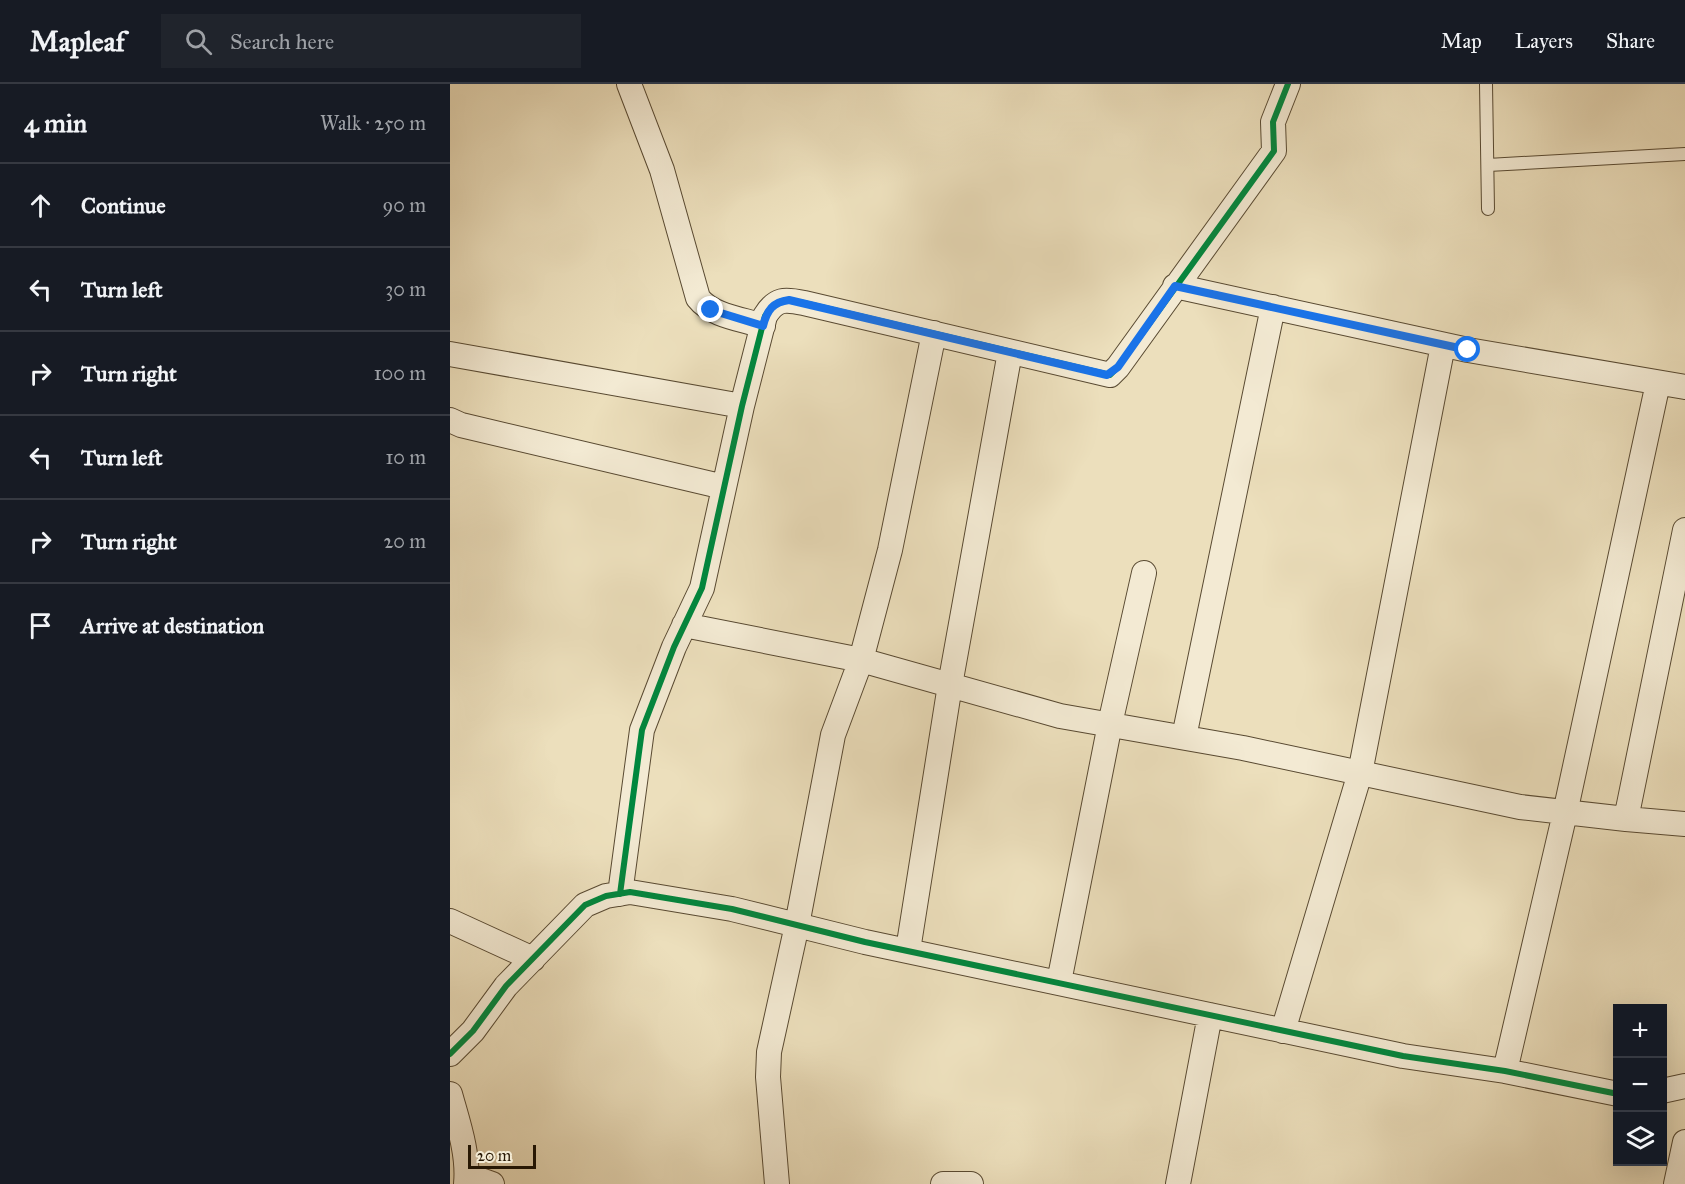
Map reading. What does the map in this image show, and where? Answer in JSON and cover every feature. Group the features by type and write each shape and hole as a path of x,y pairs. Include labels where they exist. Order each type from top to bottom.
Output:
{"street":[{"path":"629,84 662,170 698,298 711,310 763,326"},
{"path":"620,894 642,730 684,625 702,588 742,406 765,316 771,307 779,301 789,300 1110,375 1274,150 1273,122 1288,84"},
{"path":"1175,286 1443,345 1685,387"},
{"path":"1184,737 1273,307"},
{"path":"777,1184 767,1065 797,925 833,735 861,660 890,550 934,333"},
{"path":"1284,1031 1360,773 1443,345"},
{"path":"908,950 950,685 1010,352"},
{"path":"450,354 742,406"},
{"path":"1505,1071 1658,383"},
{"path":"450,420 460,425 724,487"},
{"path":"1626,819 1685,530"},
{"path":"1059,982 1110,724 1144,573"},
{"path":"684,625 861,660 1060,716 1184,737 1520,807 1685,824"},
{"path":"450,1054 473,1031 506,986 585,905 606,896 630,892 732,909 908,950 1403,1056 1505,1071 1613,1093"},
{"path":"450,921 533,958"},
{"path":"1178,1184 1210,1015"},
{"path":"1667,1090 1685,1086"},
{"path":"450,1094 463,1142 466,1180 492,1184"},
{"path":"1676,1184 1685,1142"},
{"path":"943,1184 971,1184"}],"lane":[{"path":"1486,84 1488,209"},
{"path":"1488,165 1685,154"}],"cycle path":[{"path":"620,894 642,730 674,647 702,588 742,406 765,316 769,310 782,301 797,302 1110,375 1274,151 1273,122 1288,84"},
{"path":"450,1054 473,1031 506,986 585,905 606,896 630,892 732,909 865,942 1403,1056 1505,1071 1613,1093"}],"route":[{"path":"711,310 763,326 765,316 771,307 779,301 789,300 1110,375 1175,286 1468,350"}]}
